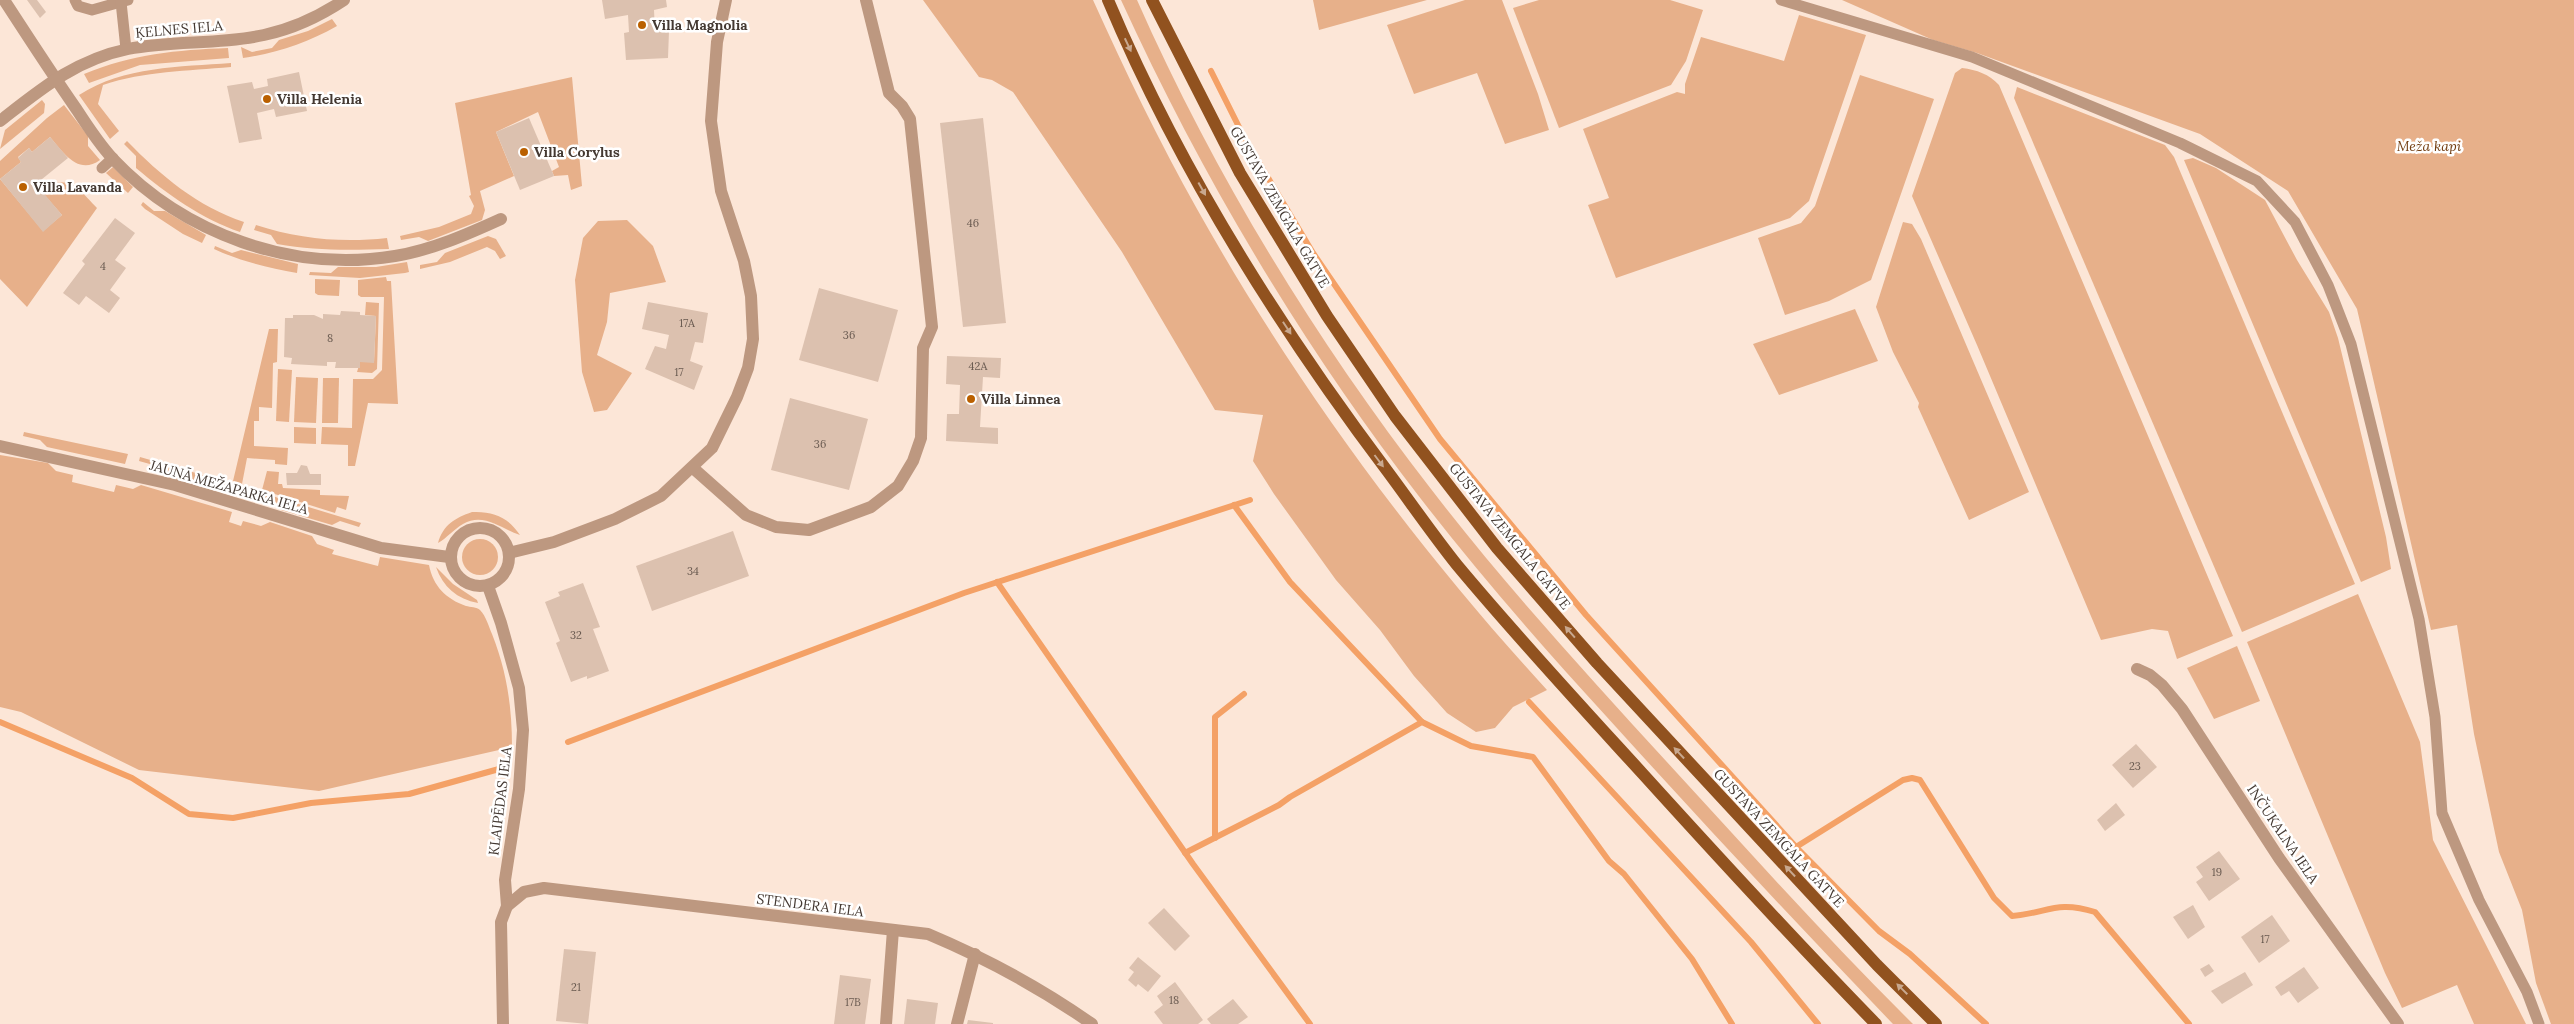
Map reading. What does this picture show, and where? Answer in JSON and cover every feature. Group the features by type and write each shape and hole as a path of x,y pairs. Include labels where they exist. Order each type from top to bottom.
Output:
{"main road":[{"path":"1108,0 1127,44 1181,150 1234,245 1331,396 1449,555 1547,669 1811,958 1876,1024"},
{"name":"GUSTAVA ZEMGALA GATVE","path":"1152,0 1240,173 1327,316 1395,416 1496,548 1597,663 1877,964 1936,1024"}],"street":[{"path":"4,0 53,79 113,158 168,204 216,232 244,244 305,257 344,260 396,256 436,246 502,219"},
{"name":"ĶELNES IELA","path":"0,121 53,79 95,59 126,49 160,44 264,35 291,27 324,13 344,0"},
{"path":"509,553 554,542 616,519 661,496 693,468 712,448 724,425 748,368 753,339 749,290 744,261 721,191 711,121 717,42 726,0"},
{"path":"693,468 746,515 776,527 809,530 871,506 898,486 913,461 921,438 923,348 932,327 915,151 910,119 902,106 889,93 866,0"},
{"name":"JAUNĀ MEŽAPARKA IELA","path":"0,446 175,485 381,548 450,557"},
{"path":"479,528 493,530 504,540 509,553 508,567 500,579 488,586 474,587 461,580 452,569 450,557 454,541 465,532 479,528"},
{"name":"KLAIPĒDAS IELA","path":"488,586 501,623 519,688 523,730 519,789 505,880 507,906 501,922 503,1024"},
{"name":"INČUKALNA IELA","path":"2137,669 2150,675 2162,685 2182,708 2279,858 2398,1024"},
{"name":"STENDERA IELA","path":"507,906 524,892 544,888 928,934 975,954 1065,1005 1092,1024"},
{"path":"886,1024 893,930"},
{"path":"958,1024 975,954"}],"lane":[{"path":"75,0 78,6 92,10 124,1 126,49"},
{"path":"1781,0 1972,57 2180,143 2257,181 2296,222 2328,284 2351,344 2419,620 2435,717 2442,813 2479,900 2527,992 2539,1024"},
{"path":"102,168 113,158"}],"green space":[{"path":"923,0 1093,0 1143,106 1183,183 1234,273 1274,337 1358,460 1403,519 1497,635 1547,690 1513,707 1495,728 1476,732 1447,713 1414,676 1380,630 1336,580 1274,494 1253,461 1263,415 1215,410 1122,252 1013,92 992,80 979,77"},
{"path":"1121,0 1137,0 1199,129 1269,253 1347,373 1431,489 1520,598 1582,669 1852,963 1913,1024 1893,1024 1784,910 1558,663 1488,582 1421,499 1335,381 1257,258 1185,131"},
{"path":"1313,0 1427,0 1319,30"},
{"path":"1465,0 1502,0 1538,94 1549,130 1505,144 1477,73 1414,94 1387,25"},
{"path":"1539,0 1670,0 1703,10 1686,61 1671,85 1559,128 1513,8"},
{"name":"Meža kapi","path":"1842,0 2574,0 2574,1024 2551,1024 2536,983 2522,910 2499,852 2474,734 2457,625 2431,630 2357,309 2288,191 2200,134 1977,53 1933,40"},
{"path":"1799,15 1866,35 1809,201 1790,218 1616,278 1588,205 1609,198 1583,129 1677,92 1685,94 1685,84 1701,37 1784,61"},
{"path":"332,19 337,26 303,42 280,50 243,58 241,47 252,52 272,48 279,40 308,31"},
{"path":"228,48 229,58 140,65 89,83 84,74 102,67 155,54"},
{"path":"231,63 231,67 150,74 103,85 98,104 119,131 110,139 79,95 96,85 133,73 172,67"},
{"path":"1962,68 1982,73 1999,85 2233,636 2177,659 2168,631 2152,629 2101,640 1912,196 1955,73"},
{"path":"1860,75 1934,99 1871,280 1829,301 1785,315 1758,238 1801,223 1815,206"},
{"path":"572,77 582,186 571,190 568,175 554,176 552,171 559,167 538,112 496,132 514,176 480,191 485,210 482,220 428,241 419,237 401,240 400,236 439,227 471,214 474,206 469,196 471,195 455,103"},
{"path":"2017,87 2165,145 2174,157 2355,584 2242,632 2014,98"},
{"path":"42,100 45,104 44,113 0,149 5,130"},
{"path":"64,105 88,136 88,146 100,160 92,164 78,164 66,155 50,137 32,152 29,148 18,157 21,162 0,179 0,161"},
{"path":"127,141 166,178 195,199 227,216 244,222 240,232 199,213 148,178 136,168 136,156 124,144"},
{"path":"2193,158 2216,168 2265,200 2297,260 2329,312 2338,338 2386,537 2391,569 2361,582 2184,160"},
{"path":"113,167 133,187 128,193 106,173"},
{"path":"0,179 43,231 62,215 41,191 50,185 65,183 72,185 97,208 27,307 0,279"},
{"path":"143,202 154,211 165,211 206,235 202,243 183,234 145,209 141,205"},
{"path":"627,220 653,246 666,282 610,293 607,322 597,355 632,373 607,410 594,412 582,372 575,280 583,238 598,221"},
{"path":"1903,222 1912,224 1921,239 2029,492 1969,520 1918,407 1919,403 1893,352 1876,307"},
{"path":"256,225 288,234 321,239 387,238 389,249 319,249 277,244 271,235 254,230"},
{"path":"488,236 496,239 506,256 500,259 495,251 487,247 450,262 420,269 420,265 437,262 445,253"},
{"path":"215,246 232,253 241,250 298,264 297,273 244,261 214,249"},
{"path":"407,262 409,272 405,273 360,278 309,275 310,272 331,273 338,267 376,267"},
{"path":"386,277 387,281 391,281 398,404 368,403 355,466 348,466 348,445 321,444 322,427 352,428 353,379 373,379 382,370 384,297 361,297 358,295 358,280"},
{"path":"315,279 340,280 339,296 318,295 315,293"},
{"path":"366,302 379,303 377,369 372,373 357,372 360,362 374,362 376,316 365,315"},
{"path":"1855,309 1878,361 1779,395 1753,344"},
{"path":"269,329 278,329 277,362 273,363 272,408 259,407 259,421 254,421 254,446 288,448 287,465 275,464 275,460 247,458 242,484 233,481"},
{"path":"278,369 292,370 289,422 276,421"},
{"path":"296,377 318,378 316,423 294,422"},
{"path":"323,378 339,378 338,423 322,423"},
{"path":"294,427 316,428 316,444 294,443"},
{"path":"24,432 128,454 125,464 47,447 40,440 23,436"},
{"path":"0,455 48,463 56,471 73,475 72,482 114,492 116,485 133,489 141,485 232,512 229,522 241,526 243,521 261,526 270,522 312,536 317,544 334,550 332,554 374,565 378,566 380,557 429,565 437,585 442,591 452,600 479,609 487,622 505,676 510,704 512,747 319,791 139,770 21,712 0,707"},
{"path":"140,457 248,488 245,498 162,475 157,466 139,461"},
{"path":"267,471 279,472 278,484 282,484 283,488 320,490 320,495 349,496 346,510 337,507 335,513 262,490"},
{"path":"259,492 361,523 359,527 340,521 332,525 281,510 276,502 259,495"},
{"path":"472,512 499,516 520,535 492,523 478,520 463,524 438,543 443,531 450,523"},
{"path":"480,539 487,540 493,544 497,550 497,564 493,570 487,574 480,575 473,574 467,570 463,564 462,557 463,550 467,544 473,540"},
{"path":"436,567 453,584 477,600 478,603 457,595 452,591"},
{"path":"2358,594 2420,742 2433,840 2526,1024 2474,1024 2457,985 2402,1008 2385,973 2247,642"},
{"path":"2237,646 2260,701 2214,719 2187,668"}],"building":[{"path":"27,0 37,0 46,12 40,18"},
{"name":"Villa Magnolia","path":"602,0 666,0 667,7 654,10 655,31 669,31 668,58 626,60 624,33 629,32 628,15 605,19"},
{"name":"Villa Helenia","path":"299,72 307,111 276,117 274,109 257,113 262,139 239,143 227,86 252,82 254,89 268,86 267,79"},
{"name":"Villa Corylus","path":"529,118 554,176 520,190 496,132"},
{"path":"983,118 1006,323 963,327 940,123"},
{"name":"Villa Lavanda","path":"50,137 68,158 36,184 62,215 43,232 0,179 21,162 18,158 29,148 32,152"},
{"path":"115,218 135,233 115,260 126,268 110,290 120,298 109,313 86,296 79,305 63,293 85,264 82,261"},
{"path":"819,288 898,310 878,382 799,360"},
{"path":"648,302 708,313 703,343 695,342 690,361 703,366 694,390 645,369 655,346 666,349 669,335 642,329"},
{"path":"341,311 360,312 360,315 376,316 374,363 360,362 360,368 335,368 336,362 327,362 327,366 291,364 292,358 284,357 285,318 293,318 293,315 314,315 323,319 323,314 340,315"},
{"name":"Villa Linnea","path":"947,356 1001,358 1000,378 983,377 980,427 998,428 998,444 946,441 947,414 959,414 960,385 946,384"},
{"path":"790,398 868,419 849,490 771,470"},
{"path":"301,465 307,466 310,474 321,474 321,485 287,485 286,473 297,473"},
{"path":"733,531 749,576 652,611 636,566"},
{"path":"583,583 600,627 593,629 609,671 587,679 587,676 571,682 556,643 560,641 545,602 560,596 558,592"},
{"path":"2136,744 2157,767 2133,788 2112,765"},
{"path":"2116,803 2125,815 2105,831 2097,820"},
{"path":"2219,851 2240,879 2209,901 2196,882 2203,877 2196,867"},
{"path":"2193,905 2205,927 2188,939 2173,917"},
{"path":"1164,908 1190,936 1175,951 1148,923"},
{"path":"2272,915 2290,941 2259,963 2241,937"},
{"path":"564,949 596,952 588,1024 556,1021"},
{"path":"1138,957 1161,976 1148,992 1138,984 1136,987 1128,980 1134,972 1129,968"},
{"path":"2209,964 2214,971 2205,977 2200,969"},
{"path":"2304,967 2319,988 2298,1003 2289,991 2281,996 2275,987"},
{"path":"2245,972 2253,985 2222,1004 2211,991"},
{"path":"840,975 871,979 865,1024 834,1024"},
{"path":"1175,982 1203,1020 1198,1024 1163,1024 1154,1012 1163,1005 1157,996"},
{"path":"907,999 938,1003 935,1024 904,1024"},
{"path":"1233,999 1248,1017 1238,1024 1211,1024 1207,1019"},
{"path":"968,1020 993,1023 993,1024 967,1024"}],"waterway":[{"path":"1211,71 1246,141 1313,253 1440,439 1586,615 1796,847 1879,931 1910,954 1986,1024"},
{"path":"568,742 964,593 1250,500"},
{"path":"1234,505 1290,582 1422,722 1471,746 1533,757 1609,861 1624,874 1692,959 1732,1024"},
{"path":"997,582 1193,864 1310,1024"},
{"path":"1215,838 1215,717 1244,694"},
{"path":"1529,702 1751,942 1818,1024"},
{"path":"0,722 132,778 189,814 233,818 311,803 409,794 499,769"},
{"path":"1185,853 1279,805 1422,722"},
{"path":"1796,847 1903,780 1912,778 1920,780 1994,898 2012,916 2061,907 2095,912 2189,1024"}],"place":[{"name":"Villa Magnolia","path":"642,25"},
{"name":"Villa Helenia","path":"267,99"},
{"name":"Villa Corylus","path":"524,152"},
{"name":"Villa Lavanda","path":"23,187"},
{"name":"Villa Linnea","path":"971,399"}]}
